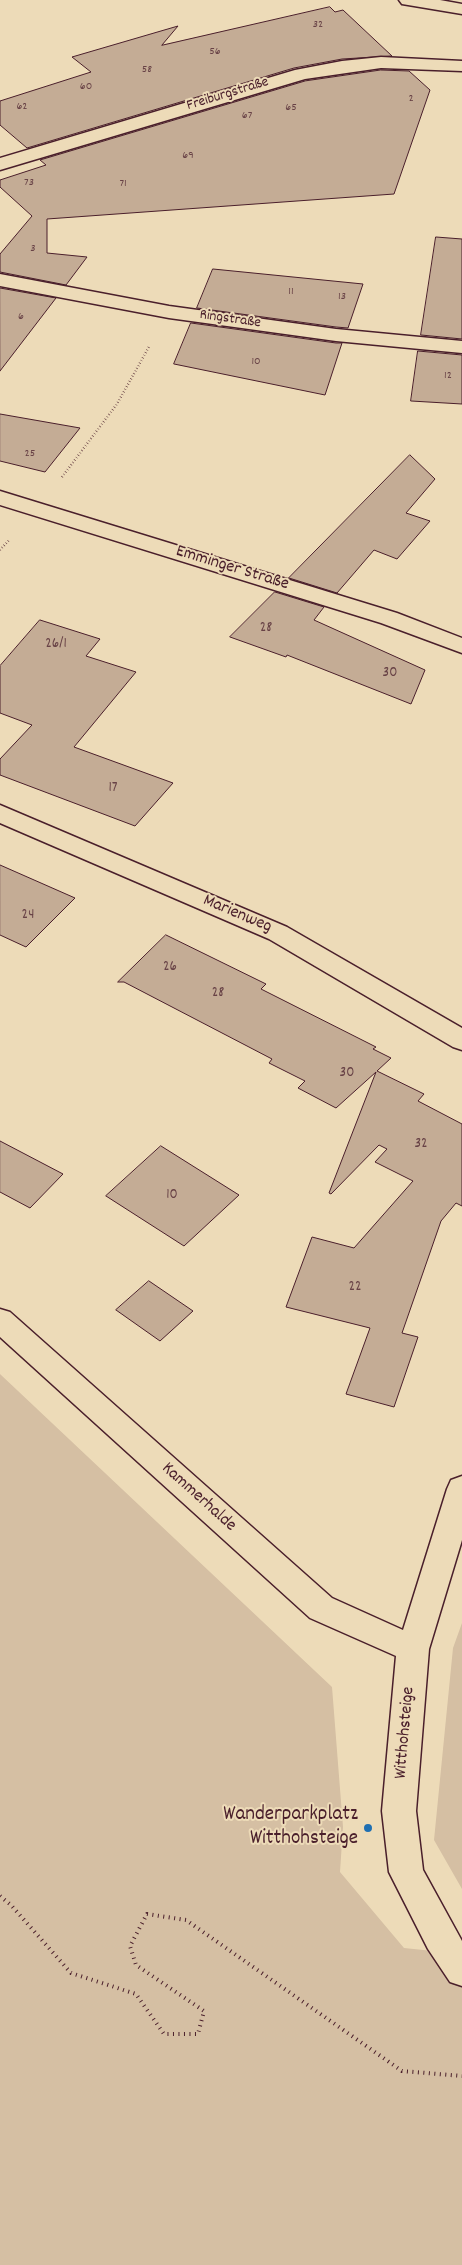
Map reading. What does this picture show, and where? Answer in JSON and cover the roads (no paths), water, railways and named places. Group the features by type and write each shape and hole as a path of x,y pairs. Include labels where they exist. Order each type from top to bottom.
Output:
{"street":[{"path":"408,0 462,9"},
{"name":"Freiburgstraße","path":"0,164 301,74 341,64 406,61 462,66"},
{"name":"Ringstraße","path":"0,280 169,312 336,335 462,346"},
{"name":"Emminger Straße","path":"0,498 38,508 389,618 462,646"},
{"name":"Marienweg","path":"0,813 278,933 462,1040"},
{"name":"Kammerhalde","path":"0,1320 321,1608 413,1649"},
{"name":"Witthohsteige","path":"462,1489 413,1649 399,1811 406,1872 440,1938 462,1970"}],"place":[{"name":"Wanderparkplatz Witthohsteige","path":"368,1828"}]}
